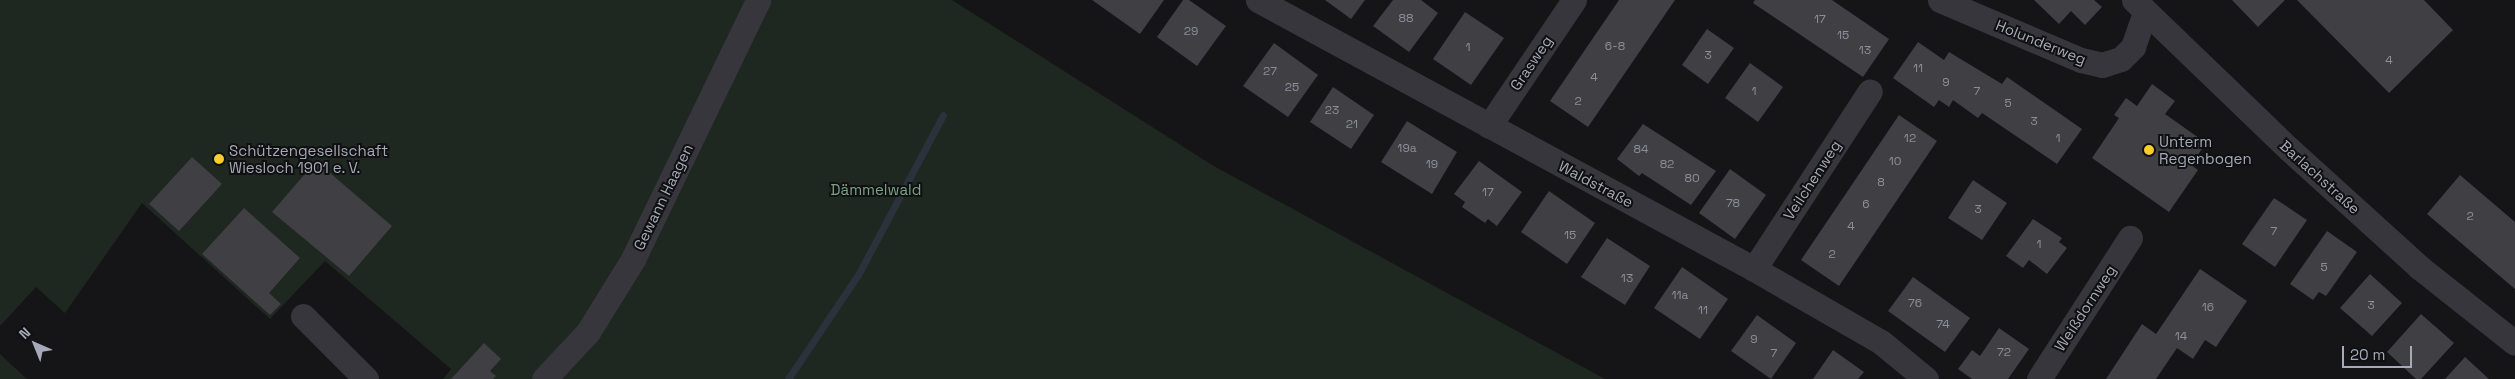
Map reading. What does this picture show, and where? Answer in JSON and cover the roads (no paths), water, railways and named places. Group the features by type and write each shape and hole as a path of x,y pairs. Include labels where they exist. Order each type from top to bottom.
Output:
{"street":[{"name":"Gewann Haagen","path":"544,379 588,332 633,259 758,0"},
{"name":"Grasweg","path":"1489,126 1574,0"},
{"name":"Holunderweg","path":"1940,0 2081,60 2102,65 2121,59 2133,47 2139,6"},
{"name":"Waldstraße","path":"1268,2 1489,126 1754,269 1881,342 1926,379"},
{"name":"Barlachstraße","path":"2139,6 2289,149 2419,267 2515,343"},
{"name":"Veilchenweg","path":"1754,269 1870,91"},
{"name":"Weißdornweg","path":"2039,379 2130,238"},
{"path":"303,316 366,379"}],"waterway":[{"path":"788,379 858,275 943,115"}],"place":[{"name":"Unterm Regenbogen","path":"2149,150"},
{"name":"Schützengesellschaft Wiesloch 1901 e. V.","path":"219,159"}],"park label":[{"name":"Dämmelwald","path":"876,190"}]}
